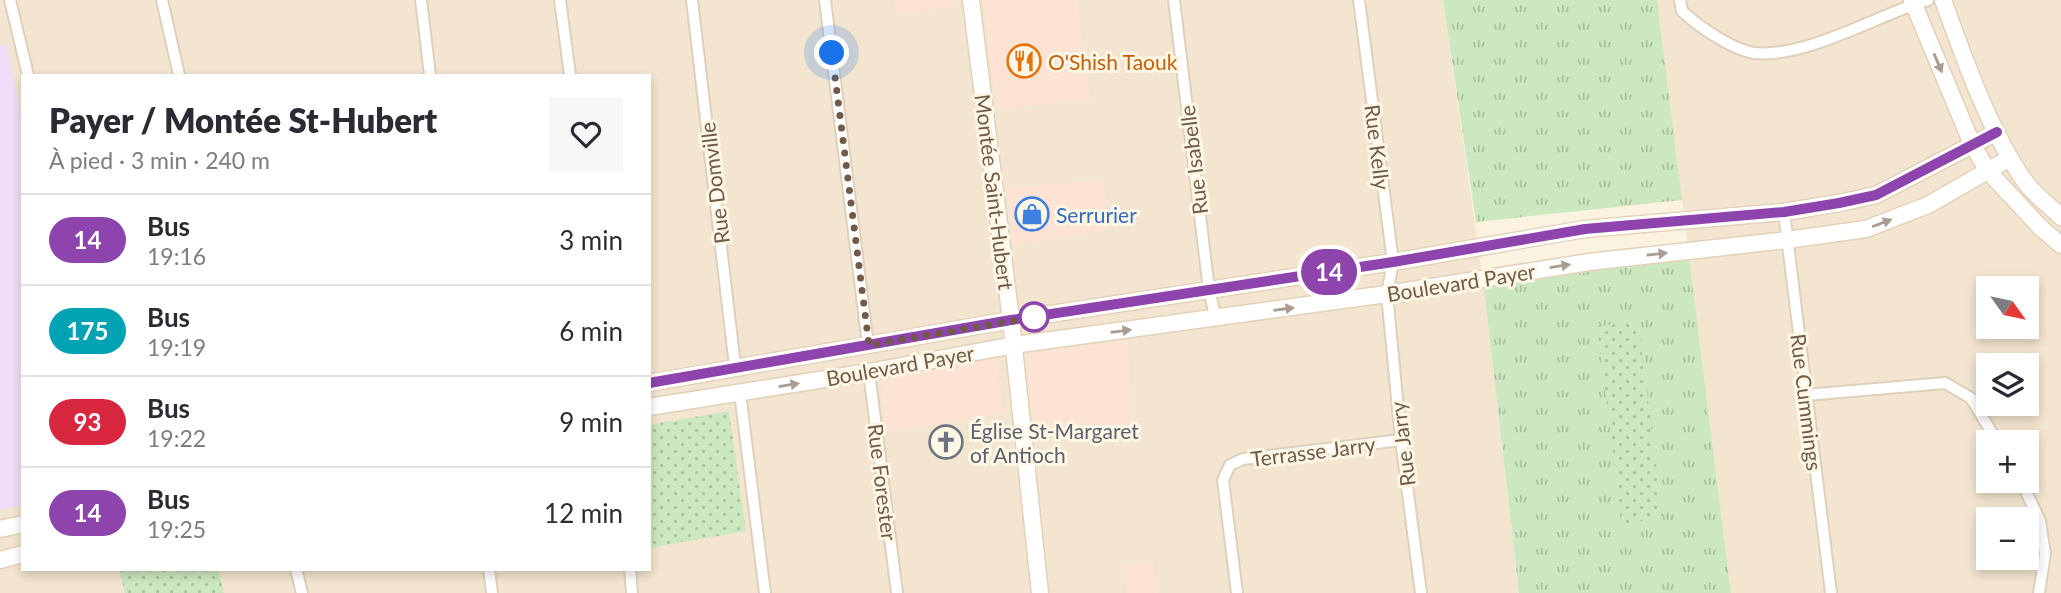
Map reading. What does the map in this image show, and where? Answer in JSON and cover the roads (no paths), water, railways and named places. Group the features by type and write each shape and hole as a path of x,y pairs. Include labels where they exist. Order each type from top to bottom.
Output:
{"street":[{"path":"10,0 28,74"},
{"path":"162,0 180,74"},
{"path":"421,0 430,74"},
{"path":"560,0 570,74"},
{"name":"Rue Domville","path":"692,0 735,366"},
{"path":"825,0 869,345"},
{"name":"Montée Saint-Hubert","path":"971,0 1014,345 1040,593"},
{"name":"Rue Isabelle","path":"1174,0 1209,290 1216,319"},
{"name":"Rue Kelly","path":"1359,0 1393,262 1387,294"},
{"path":"1680,0 1682,11 1704,31 1752,53 1779,53 1816,42 1918,1 1972,144 1988,171 2041,228 2061,245"},
{"path":"1943,0 1966,64 2010,158 2028,185 2061,217"},
{"name":"Boulevard Payer","path":"651,383 1011,320 1393,262 1585,229 1784,212 1876,195 1997,132"},
{"name":"Boulevard Payer","path":"651,407 869,372 1014,345 1216,319 1589,262 1866,229 1928,205 2010,158"},
{"name":"Rue Cummings","path":"1784,212 1831,593"},
{"name":"Rue Jarry","path":"1387,294 1401,440 1421,593"},
{"name":"Rue Forester","path":"869,372 897,593"},
{"path":"1806,395 1945,383 1971,398 1990,430"},
{"path":"740,393 765,593"},
{"name":"Terrasse Jarry","path":"1237,593 1223,480 1230,465 1243,459 1401,440"},
{"path":"2027,493 2040,521 2045,554 2039,593"},
{"path":"0,529 21,524"},
{"path":"0,560 21,555"},
{"path":"296,571 302,593"},
{"path":"489,571 492,593"},
{"path":"630,571 632,593"}],"place":[{"name":"O'Shish Taouk","path":"1024,61"},
{"name":"Serrurier","path":"1032,214"},
{"name":"Église St-Margaret of Antioch","path":"946,442"}]}
